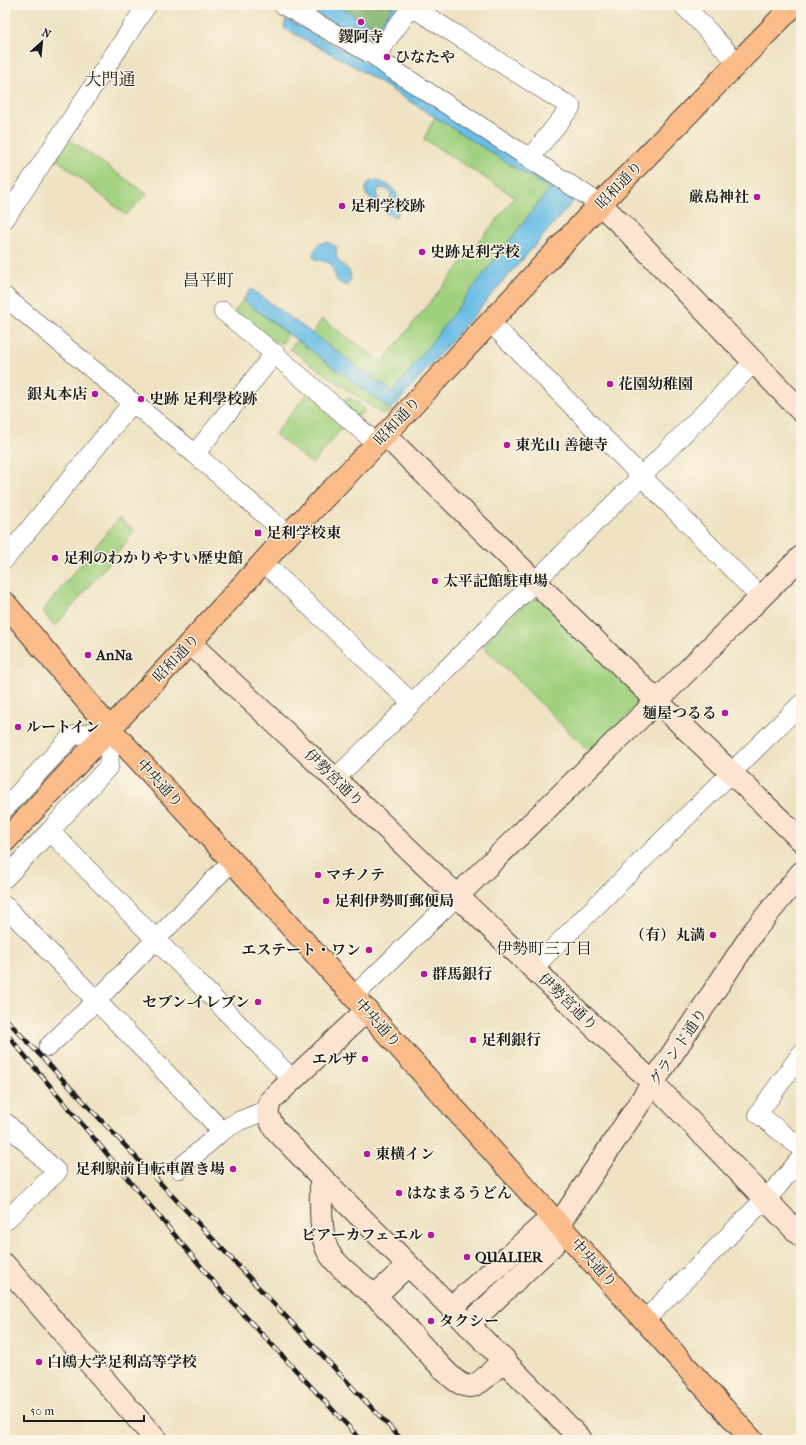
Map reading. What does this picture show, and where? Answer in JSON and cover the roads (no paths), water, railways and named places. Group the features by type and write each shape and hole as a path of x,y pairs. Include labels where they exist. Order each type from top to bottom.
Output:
{"main road":[{"name":"昭和通り","path":"5,841 264,563 288,535 381,439 600,204 794,5"},
{"name":"中央通り","path":"5,603 110,728 560,1224 752,1440"}],"street":[{"path":"5,219 147,5"},
{"path":"283,5 375,56 386,65 600,204 625,228 801,411"},
{"path":"683,5 738,63"},
{"path":"375,56 413,6 570,106 530,158"},
{"path":"5,297 195,454 288,535"},
{"path":"223,311 275,353 314,389 381,439 535,580 731,774 801,840"},
{"path":"490,322 760,597"},
{"path":"195,454 275,353"},
{"path":"335,779 641,477 754,362"},
{"path":"5,559 133,402"},
{"path":"581,1440 504,1359 408,1265 275,1129 267,1110 270,1100 292,1079 458,896 801,557"},
{"path":"264,563 412,703"},
{"name":"伊勢宮通り","path":"190,643 335,779 653,1083 801,1236"},
{"path":"533,968 801,704"},
{"path":"5,808 72,736 110,728 109,766 5,878"},
{"path":"50,831 292,1079"},
{"path":"48,1047 96,1001 232,861"},
{"name":"グランド通り","path":"468,1325 554,1244 560,1224 754,931 801,873"},
{"path":"5,906 222,1131"},
{"path":"801,1054 758,1114 801,1148"},
{"path":"179,1169 222,1131 239,1121 267,1110"},
{"path":"5,1122 58,1172 5,1221"},
{"path":"645,1320 765,1199 801,1158"},
{"path":"322,1178 321,1209 324,1241 328,1252 338,1264 375,1296 444,1369 461,1384 470,1386 479,1382 504,1359"},
{"path":"451,1308 542,1226 560,1224"},
{"path":"5,1265 156,1440"},
{"path":"375,1296 408,1265"}],"water":[{"name":"鑁阿寺","path":"300,5 336,5 377,28 394,5 403,5 378,39 371,44"},
{"path":"286,19 368,63 577,197 391,410 243,300 251,289 393,392 549,189 357,68 284,28"},
{"path":"371,181 385,183 390,186 398,196 399,209 397,216 393,217 386,213 367,196 366,187","holes":["378,189 387,189 391,193 390,199 386,203 377,197"]},
{"path":"325,242 337,247 337,258 350,274 351,280 347,285 337,281 331,264 314,258 313,255 316,248"}],"railway":[{"path":"5,1018 402,1440"},
{"path":"5,1032 219,1288 361,1440"}],"place":[{"name":"鑁阿寺","path":"361,22"},
{"name":"ひなたや","path":"387,57"},
{"name":"厳島神社","path":"757,197"},
{"name":"足利学校跡","path":"342,206"},
{"name":"史跡足利学校","path":"422,252"},
{"name":"花園幼稚園","path":"610,384"},
{"name":"銀丸本店","path":"95,394"},
{"name":"史跡 足利學校跡","path":"141,399"},
{"name":"東光山 善徳寺","path":"507,445"},
{"name":"足利学校東","path":"258,533"},
{"name":"足利のわかりやすい歴史館","path":"55,558"},
{"name":"太平記館駐車場","path":"435,581"},
{"name":"AnNa","path":"88,655"},
{"name":"麺屋つるる","path":"725,713"},
{"name":"ルートイン","path":"18,727"},
{"name":"マチノテ","path":"318,875"},
{"name":"足利伊勢町郵便局","path":"326,901"},
{"name":"（有）丸満","path":"713,935"},
{"name":"エステート・ワン","path":"369,950"},
{"name":"群馬銀行","path":"424,974"},
{"name":"セブン-イレブン","path":"258,1002"},
{"name":"足利銀行","path":"473,1040"},
{"name":"エルザ","path":"365,1059"},
{"name":"東横イン","path":"367,1154"},
{"name":"足利駅前自転車置き場","path":"233,1169"},
{"name":"はなまるうどん","path":"399,1193"},
{"name":"ビアーカフェ エル","path":"431,1235"},
{"name":"QUALIER","path":"467,1257"},
{"name":"タクシー","path":"431,1321"},
{"name":"白鴎大学足利高等学校","path":"39,1362"}],"district":[{"name":"大門通","path":"110,79"},
{"name":"昌平町","path":"208,280"},
{"name":"伊勢町三丁目","path":"544,948"}]}
